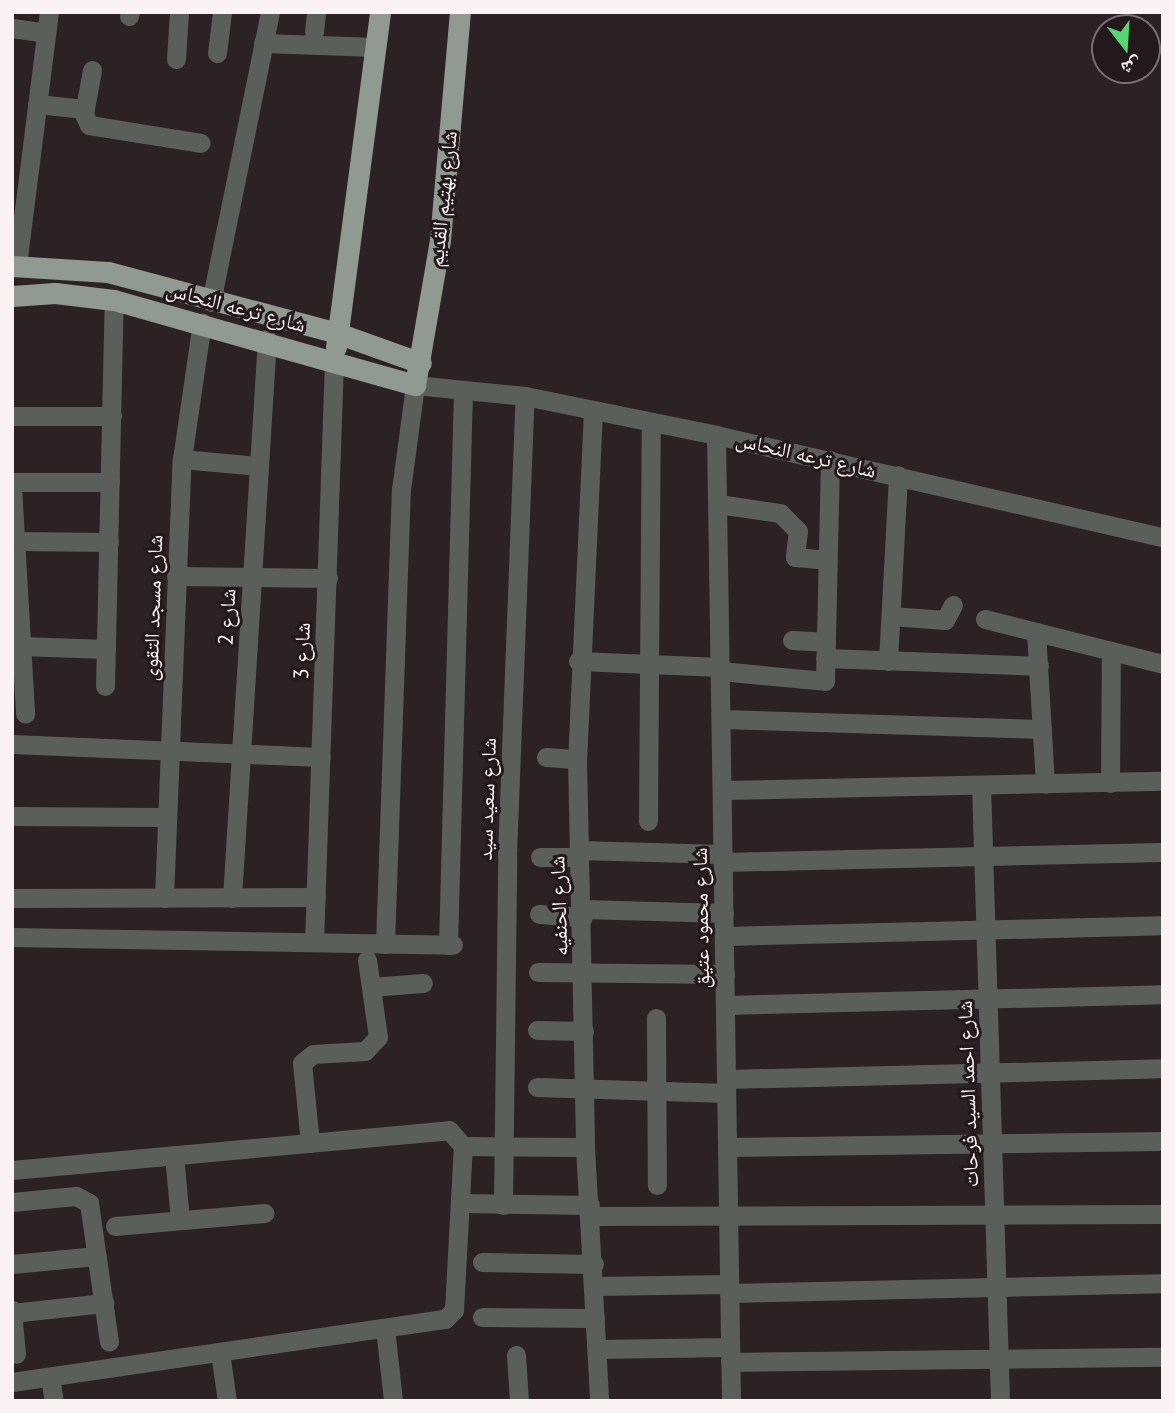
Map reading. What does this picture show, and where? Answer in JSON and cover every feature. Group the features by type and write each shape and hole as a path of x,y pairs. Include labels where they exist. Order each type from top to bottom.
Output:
{"main road":[{"path":"334,360 380,12"},
{"name":"شارع بهتيم القديم","path":"415,385 421,363 440,240 460,12"},
{"name":"شارع ترعه النحاس","path":"14,266 108,272 211,302 337,333 421,363"},
{"name":"شارع ترعه النحاس","path":"12,296 55,293 114,300 267,339 415,385"}],"street":[{"path":"14,266 49,12"},
{"path":"176,59 180,12"},
{"path":"216,53 222,12"},
{"path":"211,302 270,12"},
{"path":"12,28 46,33"},
{"path":"264,43 375,47"},
{"path":"92,70 85,109 92,127 201,143"},
{"path":"37,104 85,109"},
{"path":"105,686 114,300"},
{"name":"شارع مسجد التقوى","path":"164,898 182,459 202,322"},
{"name":"شارع 2","path":"232,898 267,339"},
{"name":"شارع 3","path":"314,942 334,360"},
{"name":"شارع ترعه النحاس","path":"421,363 455,388"},
{"path":"385,943 401,490 415,385"},
{"name":"شارع ترعه النحاس","path":"415,385 525,396 898,475 1163,537"},
{"path":"12,937 451,945 455,388"},
{"name":"شارع سعيد سيد","path":"503,1205 525,396"},
{"name":"شارع الحنفيه","path":"593,410 578,661 577,759 583,913 585,1147 594,1264 599,1401"},
{"path":"12,416 112,416"},
{"path":"648,821 651,422"},
{"name":"شارع محمود عتيق","path":"716,435 731,1401"},
{"path":"182,459 259,466"},
{"path":"578,661 720,669 825,681 830,460"},
{"path":"888,661 898,475"},
{"path":"25,713 12,484 110,482"},
{"path":"718,504 780,513 798,531 795,557 827,560"},
{"path":"15,541 109,542"},
{"path":"176,576 328,578"},
{"path":"891,616 945,620 953,605"},
{"path":"985,619 1163,664"},
{"path":"1036,632 1045,784"},
{"path":"792,640 826,650 888,661 1038,666"},
{"path":"21,646 106,649"},
{"path":"1110,783 1111,651"},
{"path":"721,719 1042,729"},
{"path":"12,744 321,757"},
{"path":"546,757 577,759"},
{"path":"722,790 1163,781"},
{"name":"شارع احمد السيد فرحات","path":"981,785 1000,1401"},
{"path":"12,816 166,817"},
{"path":"540,857 580,854 723,858 1163,852"},
{"path":"12,898 316,897"},
{"path":"539,914 724,913"},
{"path":"724,936 1163,925"},
{"path":"310,1143 302,1062 313,1054 373,1046 379,1031 366,960"},
{"path":"538,972 584,975 725,974"},
{"path":"371,986 423,983"},
{"path":"725,1005 1163,994"},
{"path":"656,1018 657,1185"},
{"path":"537,1030 584,1031"},
{"path":"537,1087 657,1091 990,1072 1163,1068"},
{"path":"12,1170 449,1130 463,1146 452,1314 385,1328 12,1382"},
{"path":"727,1147 1163,1141"},
{"path":"463,1146 585,1147"},
{"path":"174,1155 180,1220"},
{"path":"66,1165 69,1197"},
{"path":"12,1202 69,1197 89,1203 109,1342"},
{"path":"460,1203 728,1217 1163,1214"},
{"path":"115,1226 264,1213"},
{"path":"12,1264 97,1256"},
{"path":"482,1262 594,1264"},
{"path":"594,1286 729,1288 1163,1283"},
{"path":"16,1354 12,1312 104,1304"},
{"path":"482,1317 595,1318"},
{"path":"385,1328 393,1401"},
{"path":"597,1349 999,1359 1163,1357"},
{"path":"220,1352 227,1401"},
{"path":"516,1355 519,1401"},
{"path":"50,1377 54,1401"}]}
